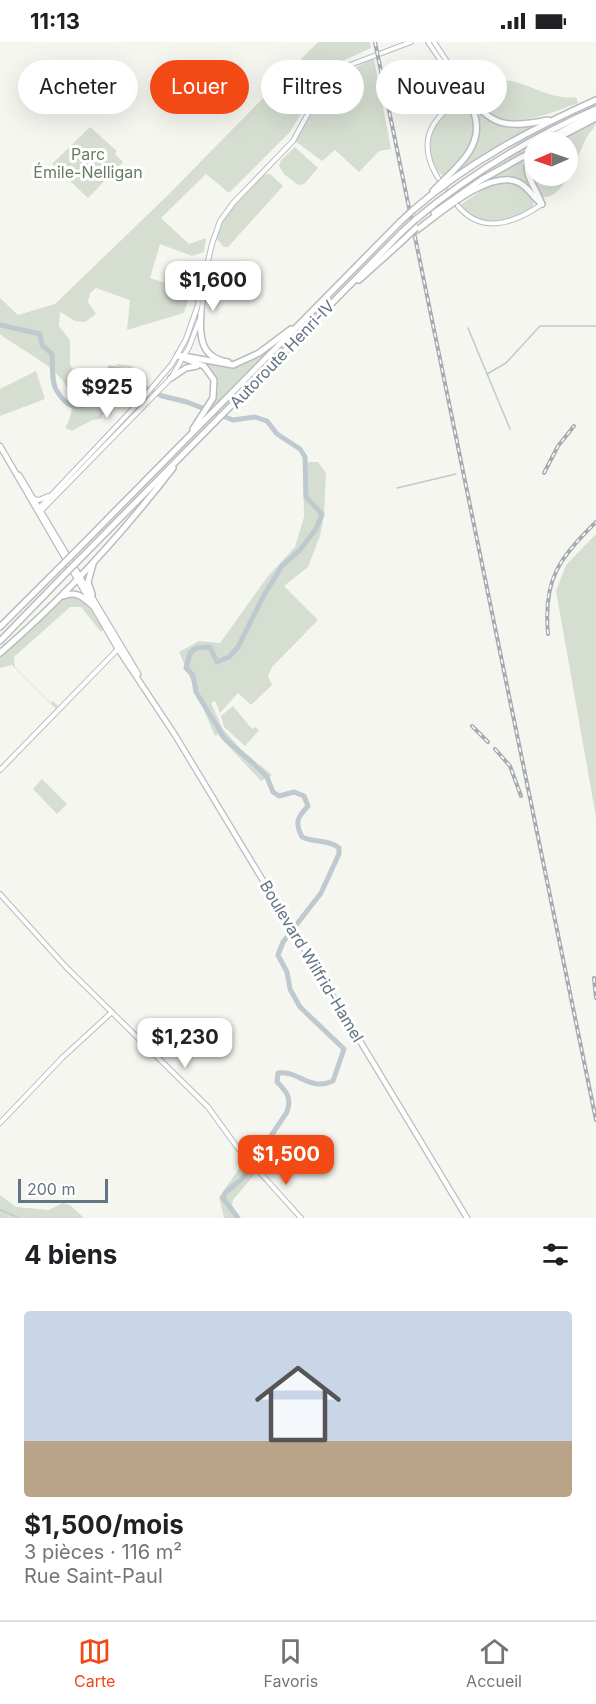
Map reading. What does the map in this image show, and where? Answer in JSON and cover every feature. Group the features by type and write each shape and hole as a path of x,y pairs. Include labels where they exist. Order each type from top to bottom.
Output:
{"highway":[{"name":"Autoroute Henri-IV","path":"0,627 206,416 217,409 422,202 484,158 555,118 596,100"},
{"path":"559,132 596,111"},
{"name":"Autoroute Henri-IV","path":"0,640 415,220 457,186 499,158 596,111"},
{"path":"422,202 461,163 475,141 474,114"},
{"path":"483,114 503,123 523,124 555,118"},
{"path":"569,132 596,118"},
{"path":"331,305 398,245 468,189 524,156"},
{"path":"417,229 492,181 517,181 528,188 542,204"},
{"path":"533,186 542,204"},
{"path":"201,313 201,340 210,355 228,362 248,359"},
{"path":"181,357 223,365 248,359 304,319"},
{"path":"181,357 207,369 215,386 206,416"},
{"path":"171,378 190,366 207,369"},
{"path":"0,653 62,597 125,528 185,453"},
{"path":"92,594 88,581 96,560"},
{"path":"62,597 73,593 81,595 94,607"}],"main road":[{"name":"Boulevard Wilfrid-Hamel","path":"0,446 79,577 118,649 289,923 467,1218"},
{"name":"Boulevard Wilfrid-Hamel","path":"8,460 39,510"},
{"name":"Boulevard Wilfrid-Hamel","path":"79,577 92,594 155,705"}],"street":[{"path":"39,510 51,494 181,357 194,318 215,232 225,213 293,141 327,83 350,65 411,42"},
{"path":"428,42 441,60"},
{"path":"434,42 445,60"},
{"path":"438,178 427,154 428,135 441,114"},
{"path":"458,206 476,220 499,224 521,218 542,204"},
{"path":"39,510 171,378 201,313 209,259"},
{"path":"34,499 39,500 51,494"},
{"path":"0,770 118,649"},
{"path":"0,894 84,986 208,1107 246,1158 301,1218"},
{"path":"0,1123 62,1058 112,1012"}],"green space":[{"path":"318,42 370,42 371,48 345,60 300,60"},
{"path":"374,59 376,114 384,114 391,149 379,151 359,172 335,150 322,161 295,141 312,114 364,114 364,64"},
{"path":"507,81 556,96 576,97 578,103 552,113 521,120 506,121 489,114 507,114"},
{"path":"261,100 261,114 301,114 290,132 229,193 206,174 161,218 189,244 206,238 204,252 192,256 160,244 150,278 191,291 184,313 127,330 130,300 96,288 90,293 88,302 96,314 85,322 75,321 60,312 59,326 70,340 70,364 82,388 100,380 118,364 131,366 148,381 136,389 122,384 112,395 101,419 92,420 72,431 65,428 71,411 71,396 54,371 0,334 0,298 18,315 55,304 168,195"},
{"path":"445,114 471,114 474,125 474,134 470,144 443,176 434,164 430,148 433,132"},
{"path":"475,114 483,114 496,124 530,127 457,172 475,143"},
{"path":"596,121 578,157 578,132 575,132"},
{"name":"Parc Émile-Nelligan","path":"90,127 117,151 115,154 123,162 88,198 52,164"},
{"path":"295,147 318,168 304,184 298,185 284,174 279,166 281,160"},
{"path":"524,149 524,154 469,185 468,183"},
{"path":"524,159 524,183 508,177 475,186"},
{"path":"270,174 283,186 228,247 224,247 216,238 226,215 262,175"},
{"path":"510,181 525,188 534,199 533,207 524,213 505,220 486,220 476,217 460,205 491,184"},
{"path":"536,186 562,186 550,196 542,197"},
{"path":"265,353 214,406 212,405 216,398 217,386 204,363 233,367"},
{"path":"36,371 45,399 0,416 0,389"},
{"path":"318,462 326,473 324,516 320,536 308,567 284,586 318,620 272,667 268,676 272,685 251,705 238,693 220,713 215,701 211,703 223,729 254,764 260,765 272,775 261,781 217,734 215,736 179,652 199,641 220,643 268,576 295,547 304,517 303,465"},
{"path":"596,534 596,817 556,591 566,565"},
{"path":"73,595 87,605 103,630 101,632 81,607 70,607 14,657 15,667 51,703 53,701 58,706 56,709 12,665 0,668 0,657 64,598"},
{"path":"233,706 252,729 255,727 259,730 245,746 224,727 221,716"},
{"path":"42,779 67,804 57,814 33,789"},
{"path":"244,1162 254,1175 233,1200 232,1205 240,1218 224,1218 219,1197"},
{"path":"0,1195 16,1207 49,1210 63,1203 70,1205 84,1218 0,1218"}],"waterway":[{"path":"0,325 40,334 42,345 52,354 55,388 65,401 73,406 81,406 96,395 110,368 121,370 141,386 162,396 187,402 233,420 255,417 267,421 277,434 300,449 305,457 306,497 322,514 316,529 300,550 282,566 264,595 238,647 229,657 217,662 210,647 196,648 190,653 186,668 193,675 196,692 225,739 267,777 273,792 279,796 294,792 304,796 308,806 300,816 298,823 302,837 330,843 339,848 339,854 321,893 283,942 278,955 287,972 290,989 300,1007 344,1049 333,1081 325,1084 311,1083 292,1075 278,1073 277,1082 289,1099 287,1112 242,1179 226,1192 223,1198 238,1218"},
{"path":"487,374 506,363 540,326 596,326"},
{"path":"468,328 510,429"},
{"path":"397,488 456,474"},
{"path":"0,1210 19,1218"}],"tunnel":[{"path":"443,184 454,200"}],"railway":[{"path":"375,42 596,1120"},
{"path":"544,473 558,446 574,426"},
{"path":"548,634 548,598 556,571 572,547 596,522"},
{"path":"472,726 488,742"},
{"path":"495,749 510,766 521,796"},
{"path":"594,978 596,998"}]}
